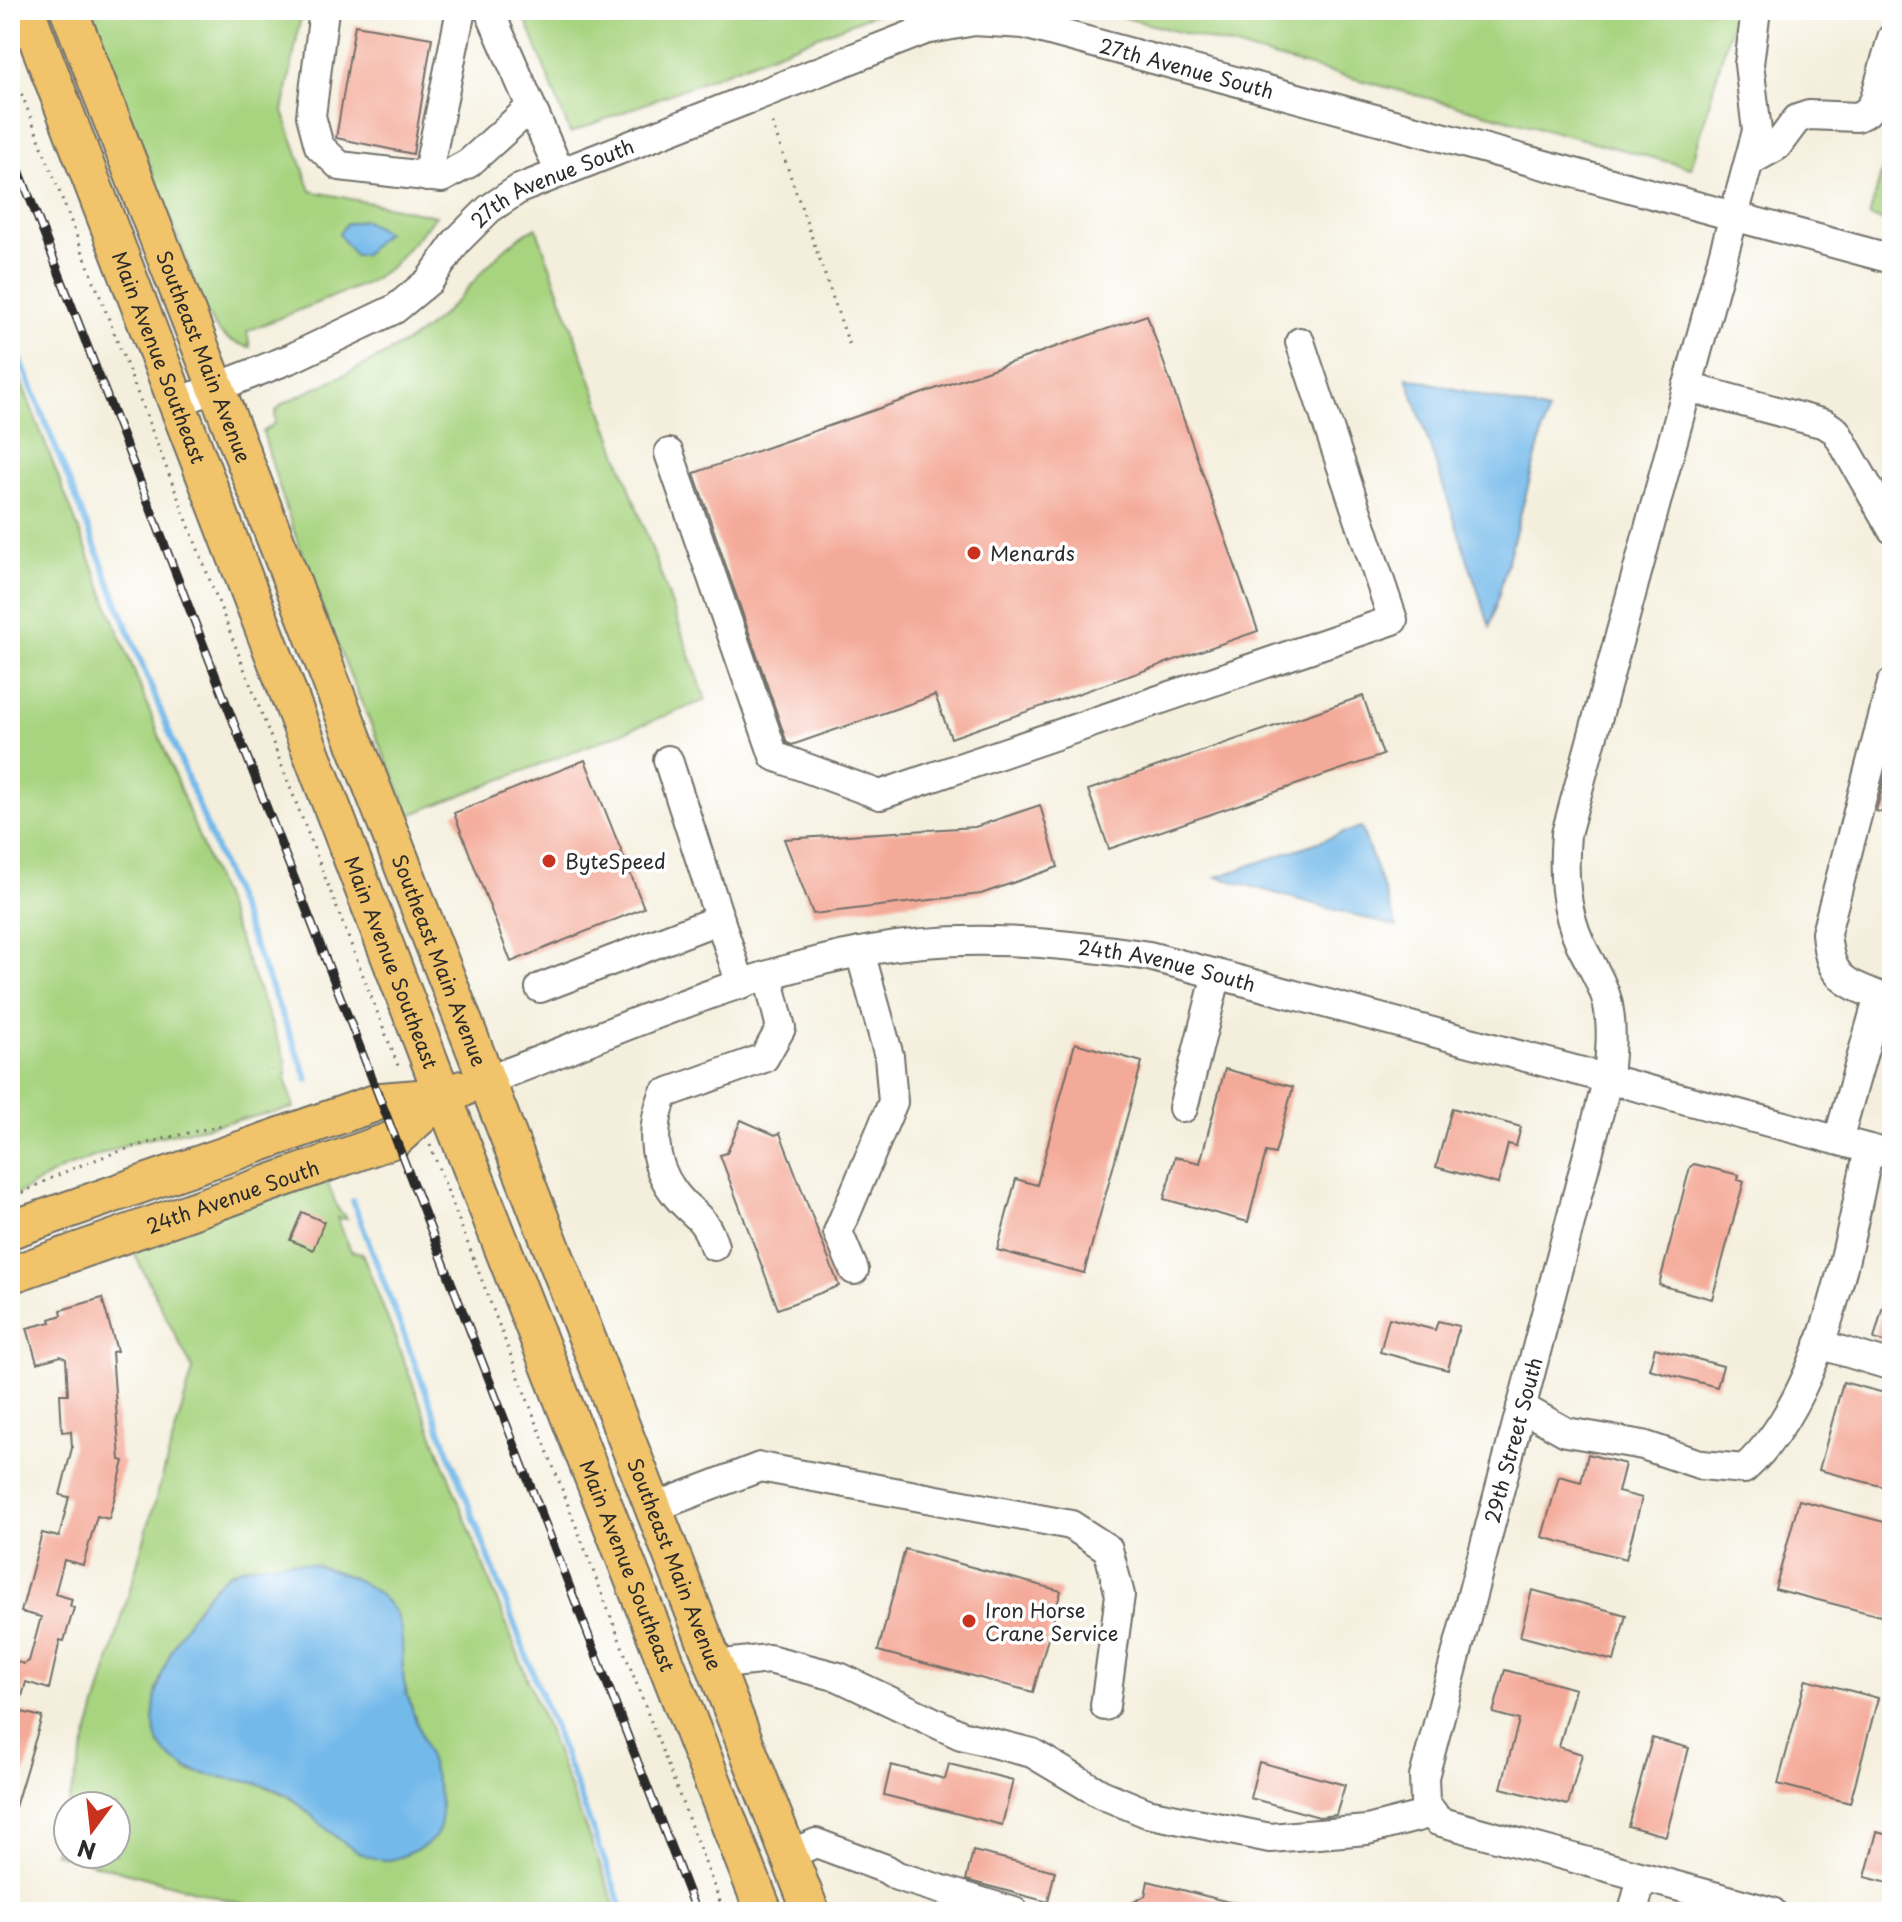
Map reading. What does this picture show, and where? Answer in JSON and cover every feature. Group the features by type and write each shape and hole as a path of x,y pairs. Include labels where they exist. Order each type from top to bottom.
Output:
{"main road":[{"name":"Main Avenue Southeast","path":"26,10 179,402 412,1090 764,1912"},
{"name":"Southeast Main Avenue","path":"69,10 219,387 811,1912"},
{"name":"24th Avenue South","path":"10,1230 412,1090 486,1081"},
{"name":"24th Avenue South","path":"10,1275 395,1139 412,1090"}],"street":[{"path":"324,10 311,116 319,146 340,166 442,178 469,163 531,107"},
{"path":"427,177 461,10"},
{"path":"489,10 560,173"},
{"name":"29th Street South","path":"1429,1807 1424,1777 1608,1078 1612,1027 1608,1001 1578,938 1567,901 1563,866 1566,834 1757,131 1749,64 1756,10"},
{"name":"27th Avenue South","path":"179,402 292,358 395,309 429,281 457,241 489,209 519,189 925,30 974,21 1024,24 1892,259"},
{"path":"1750,161 1777,146 1797,119 1809,115 1857,117 1867,112 1874,102 1892,38"},
{"path":"669,453 774,756 880,795 1393,620 1300,342"},
{"path":"1687,387 1817,422 1836,431 1892,529"},
{"path":"1838,1140 1885,998 1849,985 1834,972 1826,933 1892,683"},
{"path":"668,760 741,985"},
{"path":"540,988 720,919"},
{"name":"24th Avenue South","path":"486,1081 741,985 860,952 976,941 1072,944 1149,956 1881,1152"},
{"path":"854,1270 838,1232 893,1102 889,1056 860,952"},
{"path":"1183,1108 1217,974"},
{"path":"714,1246 707,1224 672,1190 654,1146 654,1117 664,1094 764,1058 781,1028 768,976"},
{"path":"1521,1407 1566,1432 1643,1445 1702,1465 1744,1469 1770,1447 1827,1329 1881,1152"},
{"path":"1819,1344 1892,1366"},
{"path":"653,1508 760,1467 1071,1525 1108,1549 1120,1595 1105,1706"},
{"path":"714,1665 769,1659 839,1677 961,1735 1032,1753 1101,1794 1147,1813 1270,1838 1367,1830 1429,1807 1438,1821 1772,1912"},
{"path":"788,1855 816,1843 897,1876 1014,1912"},
{"path":"1633,1912 1642,1877"}],"path":[{"path":"10,64 412,1090 724,1912"},
{"path":"772,123 850,347"},
{"path":"10,1200 105,1154 151,1140 225,1125"}],"green space":[{"path":"90,10 302,10 283,112 311,191 436,216 392,266 369,282 247,331 250,347 228,339 218,331 206,312"},
{"path":"522,10 885,10 570,133"},
{"path":"1096,10 1735,10 1691,168"},
{"path":"1892,135 1892,223 1869,217"},
{"path":"536,227 706,700 410,815 311,578 263,432 275,423 275,412 281,405 384,355 438,319 508,246"},
{"path":"10,353 286,1061 286,1081 294,1108 133,1142 60,1170 10,1198"},
{"path":"327,1181 338,1209 347,1219 337,1218 351,1251 362,1253 618,1912 273,1912 117,1870 132,1870 132,1790 72,1790 193,1370 129,1243","holes":["197,1607 399,1622 404,1683 441,1803 363,1854 288,1796 255,1782 187,1771 156,1691 171,1653"]}],"water":[{"path":"363,220 386,232 364,255 354,255 339,234 346,224"},
{"path":"1407,377 1548,412 1490,627"},
{"path":"1361,827 1397,927 1217,877"},
{"path":"292,1561 320,1566 361,1582 384,1599 398,1618 405,1687 436,1782 441,1819 438,1832 429,1842 398,1858 386,1860 360,1853 291,1798 276,1790 260,1784 211,1776 181,1765 168,1755 157,1737 154,1713 158,1687 181,1633 196,1609 212,1589 234,1571 258,1564"}],"building":[{"path":"355,25 432,38 413,154 336,138"},
{"name":"Menards","path":"1147,315 1258,631 951,738 935,695 792,745 787,743 694,473"},
{"path":"1363,696 1383,755 1109,849 1088,790"},
{"name":"ByteSpeed","path":"585,760 644,908 511,962 454,813"},
{"path":"1887,769 1892,770 1892,815 1876,811"},
{"path":"1040,805 1058,867 981,894 813,914 784,839 975,827"},
{"path":"1075,1043 1142,1062 1084,1273 997,1250 1016,1179 1037,1185"},
{"path":"1225,1069 1293,1087 1275,1154 1266,1152 1248,1222 1164,1199 1175,1157 1200,1163"},
{"path":"1452,1108 1521,1127 1516,1146 1508,1144 1498,1184 1436,1167"},
{"path":"741,1120 775,1135 780,1133 839,1286 778,1309 720,1155 727,1153"},
{"path":"1694,1164 1739,1175 1738,1180 1744,1181 1712,1299 1659,1285 1690,1167"},
{"path":"302,1212 324,1222 313,1250 290,1240"},
{"path":"1887,1291 1892,1292 1892,1344 1874,1339"},
{"path":"102,1298 117,1351 112,1352 120,1460 124,1461 109,1519 97,1516 83,1565 64,1560 55,1594 72,1599 70,1606 74,1608 64,1641 60,1640 49,1689 26,1682 18,1711 42,1717 15,1807 10,1806 10,1660 24,1664 29,1661 41,1617 21,1612 42,1533 59,1537 69,1497 60,1495 72,1448 71,1431 62,1432 60,1394 68,1394 66,1359 61,1356 37,1363 27,1328 51,1322 50,1319 62,1315 61,1310"},
{"path":"1389,1318 1435,1330 1438,1321 1459,1326 1448,1370 1380,1352"},
{"path":"1655,1348 1723,1366 1717,1387 1649,1369"},
{"path":"1843,1382 1892,1395 1892,1489 1819,1470"},
{"path":"1588,1454 1625,1464 1618,1492 1642,1498 1626,1559 1542,1537 1559,1476 1581,1482"},
{"path":"1799,1500 1892,1524 1892,1619 1775,1589"},
{"name":"Iron Horse Crane Service","path":"905,1549 1061,1591 1033,1692 878,1651"},
{"path":"1532,1590 1626,1615 1614,1661 1520,1636"},
{"path":"1505,1670 1575,1689 1559,1747 1582,1754 1568,1805 1501,1788 1519,1720 1493,1713"},
{"path":"1806,1679 1878,1698 1850,1803 1778,1784"},
{"path":"1652,1738 1689,1748 1666,1836 1628,1826"},
{"path":"1259,1762 1345,1785 1336,1815 1319,1817 1250,1798"},
{"path":"949,1764 1013,1780 1002,1825 884,1795 891,1765 945,1779"},
{"path":"1877,1832 1892,1836 1892,1884 1865,1877"},
{"path":"973,1851 1055,1871 1048,1902 966,1880"},
{"path":"1148,1881 1248,1907 1247,1912 1115,1912 1145,1896"}],"waterway":[{"path":"10,333 308,1080"},
{"path":"353,1201 624,1912"}],"railway":[{"path":"10,147 696,1912"}],"place":[{"name":"Menards","path":"974,553"},
{"name":"ByteSpeed","path":"549,861"},
{"name":"Iron Horse Crane Service","path":"969,1621"}]}
